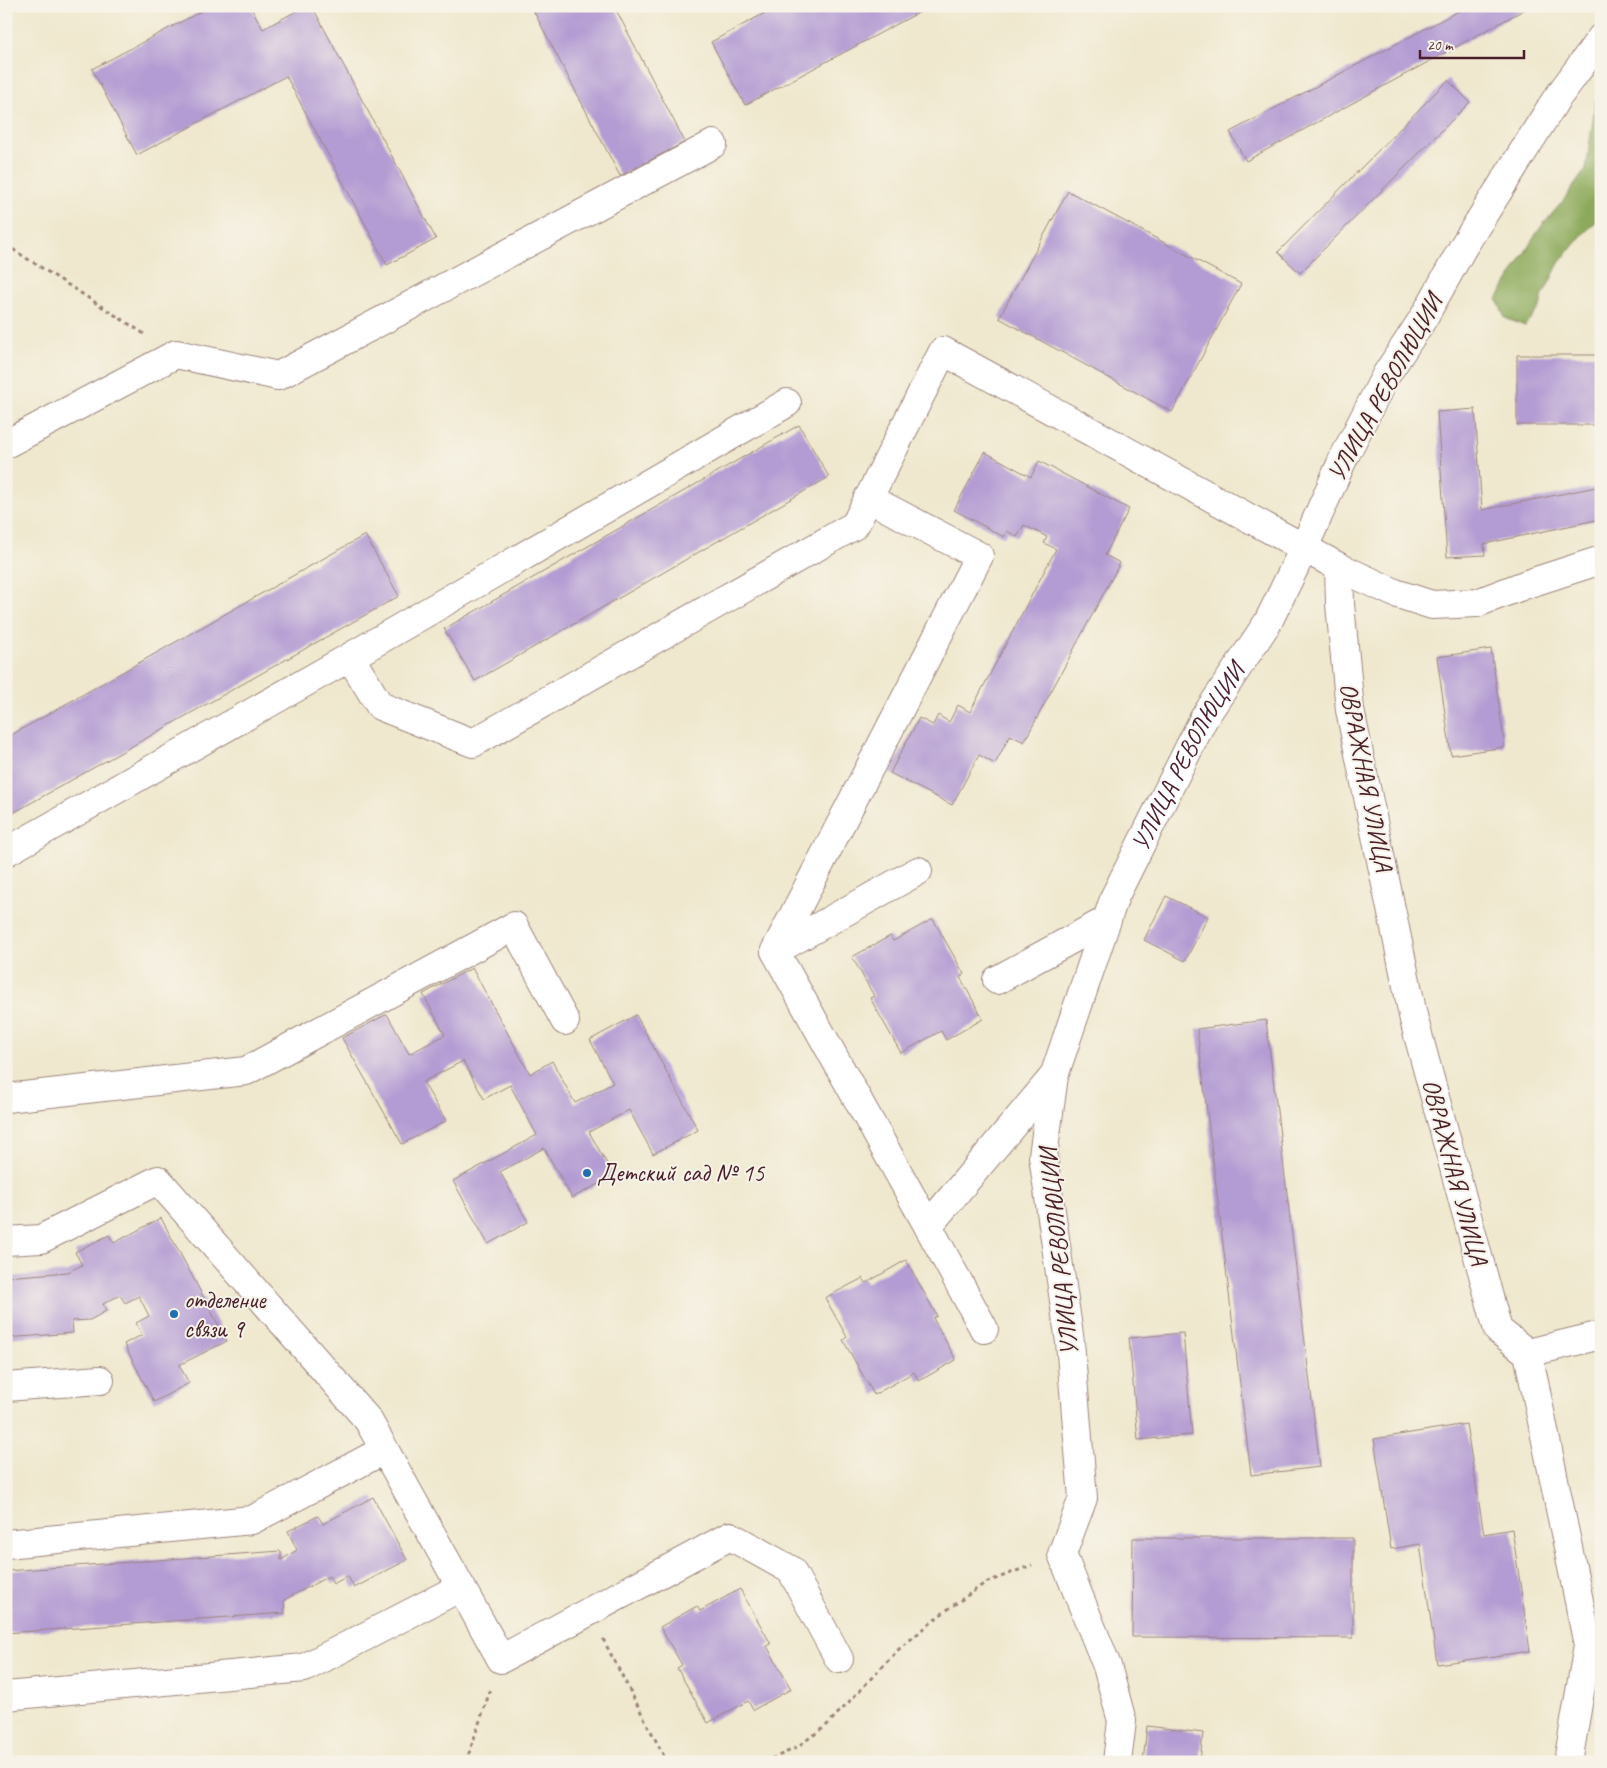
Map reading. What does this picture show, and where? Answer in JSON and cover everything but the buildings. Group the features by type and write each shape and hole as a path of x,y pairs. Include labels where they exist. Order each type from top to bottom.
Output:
{"street":[{"name":"УЛИЦА РЕВОЛЮЦИИ","path":"1062,1554 1084,1498 1070,1342 1044,1156 1054,1076 1115,896 1204,718 1268,622 1304,548 1343,459 1386,375 1424,317 1462,247 1555,101 1601,38"},
{"path":"6,444 176,354 278,376 713,144"},
{"path":"350,657 380,706 473,743 855,525 943,351 1339,567 1395,593 1432,605 1477,602 1601,560"},
{"path":"6,852 350,657 787,403"},
{"path":"775,951 979,556 868,498"},
{"name":"ОВРАЖНАЯ УЛИЦА","path":"1339,567 1340,604 1350,710 1414,1020 1498,1330 1528,1353"},
{"path":"775,951 918,872"},
{"path":"997,980 1107,920"},
{"path":"6,1098 246,1072 514,926 565,1021"},
{"path":"775,951 984,1330"},
{"path":"928,1226 1054,1076"},
{"path":"6,1241 42,1238 158,1180 368,1420 501,1659 730,1536 791,1570 839,1659"},
{"path":"1568,1762 1595,1646 1528,1353 1601,1335"},
{"path":"6,1387 100,1380"},
{"path":"6,1544 252,1520 384,1450"},
{"path":"1062,1554 1108,1666 1122,1721 1117,1762"},
{"path":"6,1696 304,1668 461,1587"}],"path":[{"path":"6,245 176,354"},
{"path":"764,1762 794,1750 825,1727 899,1649 944,1612 985,1583 1062,1554"},
{"path":"589,1612 667,1762"},
{"path":"466,1762 501,1659"}],"green space":[{"path":"1601,92 1601,217 1582,235 1559,263 1543,295 1540,307 1525,326 1505,318 1497,299 1539,229 1563,201 1586,169 1595,104"}],"place":[{"name":"Детский сад № 15","path":"587,1173"},
{"name":"отделение связи 9","path":"174,1314"}]}
